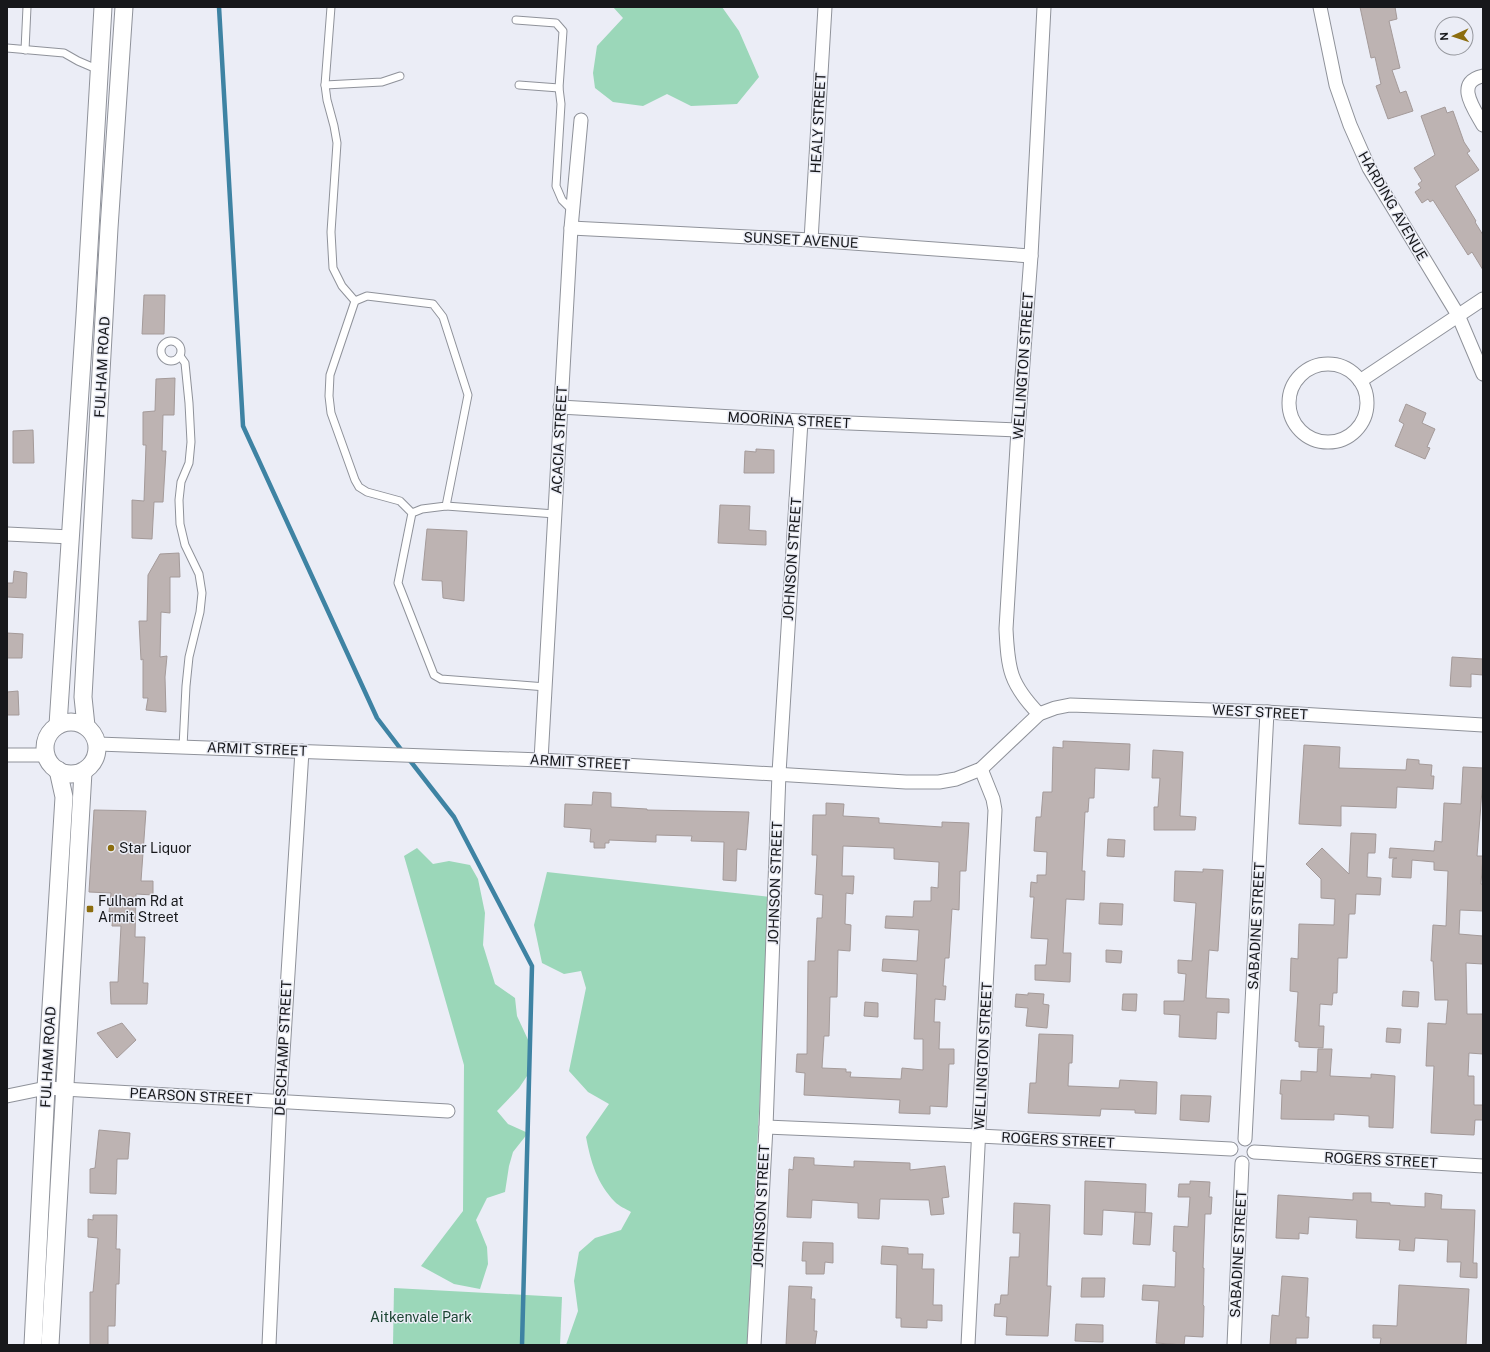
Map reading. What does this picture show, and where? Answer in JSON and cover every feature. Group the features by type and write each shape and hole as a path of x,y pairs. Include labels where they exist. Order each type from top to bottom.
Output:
{"street":[{"name":"FULHAM ROAD","path":"58,725 71,537 103,7"},
{"name":"FULHAM ROAD","path":"86,726 83,697 109,228 124,7"},
{"name":"HEALY STREET","path":"811,240 826,7"},
{"name":"WELLINGTON STREET","path":"1039,714 1024,699 1012,678 1007,656 1006,629 1018,430 1031,256 1044,7"},
{"name":"HARDING AVENUE","path":"1320,7 1336,85 1350,125 1369,168 1458,315 1483,374"},
{"path":"1483,76 1476,77 1472,80 1468,85 1468,93 1469,100 1483,124"},
{"name":"ACACIA STREET","path":"541,760 572,211 581,120"},
{"name":"SUNSET AVENUE","path":"571,228 811,240 1031,256"},
{"path":"1360,381 1483,299"},
{"path":"1325,363 1345,367 1360,381 1365,390 1367,400 1366,410 1363,420 1350,436 1340,440 1320,442 1301,433 1290,416 1288,405 1292,385 1298,376 1305,370 1315,365 1325,363"},
{"name":"MOORINA STREET","path":"560,407 801,421 1018,430"},
{"name":"JOHNSON STREET","path":"754,1345 766,1127 779,773 801,421"},
{"path":"7,534 71,537"},
{"name":"WEST STREET","path":"1039,714 1055,708 1070,705 1267,712 1483,725"},
{"name":"SABADINE STREET","path":"1245,1139 1267,712"},
{"name":"ARMIT STREET","path":"98,744 541,760 779,773 906,782 939,782 956,779 981,769 1039,714"},
{"path":"67,722 77,722 86,726 93,733 98,744 97,754 94,762 88,769 74,774 65,774 50,763 46,755 46,741 50,733 58,725 67,722"},
{"name":"DESCHAMP STREET","path":"269,1345 280,1101 302,751"},
{"path":"7,755 46,755"},
{"name":"WELLINGTON STREET","path":"968,1345 995,810 993,799 981,769"},
{"name":"FULHAM ROAD","path":"33,1345 46,1088 64,797 58,770"},
{"name":"FULHAM ROAD","path":"50,1345 83,772"},
{"name":"PEARSON STREET","path":"7,1096 46,1088 448,1111"},
{"name":"ROGERS STREET","path":"766,1127 1231,1149"},
{"path":"1245,1139 1253,1146 1254,1152 1249,1161 1242,1163 1238,1162 1232,1157 1231,1149 1236,1141 1245,1139"},
{"name":"ROGERS STREET","path":"1254,1152 1483,1166"},
{"name":"SABADINE STREET","path":"1234,1345 1242,1163"}],"lane":[{"path":"25,50 27,7"},
{"path":"331,7 326,86 327,100 337,142 331,232 333,268 342,286 355,300"},
{"path":"516,20 556,23 563,31 559,88 561,104 556,186 562,200 572,211"},
{"path":"7,48 64,53 100,70"},
{"path":"326,86 382,82 400,76"},
{"path":"519,85 559,88"},
{"path":"355,300 368,296 433,304 443,317 468,395 446,506"},
{"path":"355,300 330,375 329,396 331,413 355,480 359,487 367,492 400,501 412,513"},
{"path":"180,356 185,363 190,403 191,442 189,463 182,482 179,500 180,524 185,545 199,574 202,593 200,612 189,657 183,747"},
{"path":"412,513 422,509 446,506 555,514"},
{"path":"412,513 398,583 434,675 440,678 546,687"}],"green space":[{"path":"613,7 722,7 739,31 759,77 737,104 691,106 667,94 643,106 613,102 595,88 593,73 597,46 623,18"},
{"path":"417,848 433,864 449,861 470,865 478,879 485,913 483,945 495,984 515,998 517,1016 530,1044 529,1073 519,1088 497,1111 508,1124 528,1133 513,1152 505,1192 487,1198 476,1220 487,1247 488,1264 480,1289 454,1284 421,1266 463,1211 464,1065 404,856"},
{"path":"547,872 770,897 747,1345 566,1345 578,1311 574,1281 579,1252 595,1238 621,1230 631,1212 615,1202 599,1180 590,1155 586,1137 609,1104 588,1092 569,1071 586,988 581,971 564,974 542,963 534,925"},
{"name":"Aitkenvale Park","path":"394,1288 562,1297 560,1345 393,1345"}],"building":[{"path":"1360,7 1395,7 1397,19 1389,21 1400,68 1392,70 1400,93 1406,91 1413,111 1388,119 1376,86 1381,84 1375,57 1371,58"},
{"path":"1445,107 1447,113 1453,111 1464,142 1470,151 1467,153 1479,170 1455,186 1483,235 1483,270 1472,252 1468,255 1433,200 1430,202 1428,199 1422,203 1415,192 1421,188 1418,184 1422,181 1414,168 1435,155 1421,116"},
{"path":"144,295 165,295 164,334 142,334"},
{"path":"175,378 174,415 163,415 162,451 166,451 163,502 154,502 152,539 132,538 132,500 144,501 146,445 143,445 143,412 155,411 156,379"},
{"path":"1406,404 1426,413 1422,423 1435,429 1427,447 1430,448 1425,459 1395,446 1404,424 1399,421"},
{"path":"33,430 34,463 13,463 13,431"},
{"path":"756,449 774,450 774,473 744,473 745,451 756,452"},
{"path":"720,505 750,506 749,530 766,531 766,545 718,543"},
{"path":"427,529 467,531 464,601 443,598 442,581 422,580"},
{"path":"179,553 180,577 170,577 170,613 161,612 160,657 167,656 165,677 166,712 146,710 148,698 143,698 143,659 141,660 139,621 147,621 148,575 160,554"},
{"path":"14,571 27,573 26,598 7,597 7,583 13,583"},
{"path":"7,633 23,634 22,658 7,658"},
{"path":"1452,657 1483,659 1483,675 1471,674 1471,687 1450,686"},
{"path":"18,691 19,715 7,715 7,692"},
{"path":"1063,741 1130,744 1129,770 1095,768 1094,798 1089,798 1088,812 1085,812 1082,871 1085,871 1084,900 1066,899 1063,953 1071,953 1070,982 1035,980 1035,965 1046,965 1048,939 1031,938 1034,897 1030,897 1031,882 1037,883 1037,875 1046,875 1047,852 1034,851 1036,817 1041,817 1043,792 1052,792 1053,747 1063,748"},
{"path":"1304,745 1340,747 1339,768 1406,770 1407,759 1419,760 1419,764 1432,765 1431,776 1434,776 1433,789 1397,787 1396,808 1341,806 1341,826 1299,824"},
{"path":"1153,750 1183,752 1180,816 1196,817 1195,830 1154,830 1154,807 1158,807 1160,778 1152,778"},
{"path":"1463,767 1483,768 1483,790 1477,856 1483,856 1481,884 1483,884 1483,911 1460,910 1459,934 1483,936 1483,964 1466,963 1467,1014 1483,1014 1483,1054 1469,1053 1468,1076 1474,1076 1474,1105 1483,1105 1483,1120 1475,1120 1474,1135 1431,1133 1434,1066 1426,1066 1428,1023 1446,1024 1448,1000 1435,1000 1433,961 1431,961 1433,925 1446,926 1448,871 1434,870 1434,862 1412,860 1411,878 1392,877 1393,859 1397,858 1389,858 1390,848 1434,851 1435,841 1442,842 1444,803 1461,804"},
{"path":"593,792 611,793 611,807 647,810 749,812 746,850 737,849 736,881 723,880 724,842 691,841 692,836 656,835 656,842 609,840 609,843 605,843 605,848 594,848 594,842 590,842 591,829 564,827 565,804 592,805"},
{"path":"826,803 844,804 843,816 879,818 879,823 942,827 942,822 969,823 966,871 960,871 959,910 952,909 949,958 945,958 943,986 946,986 945,1000 935,999 934,1022 940,1022 939,1049 954,1049 954,1064 949,1064 947,1107 930,1106 930,1114 899,1113 900,1100 804,1095 805,1073 796,1072 797,1054 807,1054 808,961 815,961 817,918 822,918 823,895 815,894 817,855 812,855 813,815 826,815","holes":["843,846 894,848 894,859 939,862 938,888 931,887 931,901 914,901 913,917 886,916 885,928 919,930 917,961 883,959 882,971 917,974 914,1039 923,1039 923,1070 902,1068 901,1079 850,1077 851,1072 846,1072 846,1069 822,1068 824,1036 829,1036 830,997 837,997 838,950 850,951 851,925 845,924 846,893 853,894 854,876 842,876"]},
{"path":"94,810 146,811 141,881 153,881 153,895 136,894 135,937 145,937 143,983 148,983 147,1004 111,1004 110,982 118,982 121,926 112,926 113,912 109,912 111,893 89,892"},
{"path":"1351,833 1376,834 1375,853 1368,853 1367,877 1381,878 1380,895 1356,894 1355,914 1349,914 1347,958 1338,958 1337,993 1333,993 1332,1005 1320,1004 1319,1026 1324,1026 1323,1048 1299,1047 1299,1042 1295,1041 1298,992 1290,991 1291,958 1298,959 1299,924 1334,925 1335,899 1321,898 1321,879 1306,864 1322,848 1349,874"},
{"path":"1108,839 1125,840 1124,857 1107,856"},
{"path":"1203,869 1223,870 1218,951 1209,950 1206,998 1229,999 1229,1013 1217,1012 1216,1039 1179,1037 1180,1015 1164,1014 1164,1001 1184,1001 1186,974 1178,973 1178,960 1192,961 1196,903 1174,901 1175,871 1203,872"},
{"path":"1100,903 1123,904 1122,925 1099,924"},
{"path":"1106,950 1122,951 1121,963 1106,962"},
{"path":"1403,991 1419,992 1418,1007 1402,1006"},
{"path":"1028,993 1044,994 1043,1004 1049,1005 1047,1028 1026,1026 1028,1008 1015,1007 1016,994 1028,995"},
{"path":"1123,994 1137,994 1136,1011 1122,1010"},
{"path":"865,1002 878,1003 878,1017 864,1016"},
{"path":"122,1023 136,1040 117,1058 97,1033"},
{"path":"1387,1028 1401,1029 1400,1043 1386,1042"},
{"path":"1039,1034 1073,1035 1072,1063 1069,1063 1068,1086 1119,1088 1120,1080 1157,1082 1156,1114 1135,1113 1135,1110 1101,1109 1100,1116 1028,1113 1030,1083 1036,1083"},
{"path":"1318,1049 1332,1049 1330,1076 1371,1078 1371,1074 1395,1076 1393,1128 1369,1127 1369,1116 1334,1114 1334,1120 1281,1119 1281,1080 1301,1081 1301,1071 1317,1072"},
{"path":"1181,1095 1211,1096 1209,1122 1180,1120"},
{"path":"99,1130 130,1133 128,1159 117,1159 116,1194 90,1193 90,1169 95,1168"},
{"path":"794,1157 814,1158 814,1165 854,1167 854,1161 910,1163 910,1170 945,1166 949,1197 942,1198 944,1214 931,1215 929,1200 880,1199 879,1219 858,1218 858,1203 812,1200 811,1218 787,1217 789,1169 793,1170"},
{"path":"1085,1181 1146,1184 1145,1213 1103,1210 1102,1235 1084,1234"},
{"path":"1190,1181 1210,1182 1209,1197 1212,1197 1211,1214 1205,1214 1203,1337 1185,1336 1184,1345 1156,1343 1159,1301 1142,1300 1143,1285 1175,1287 1176,1252 1173,1251 1174,1226 1188,1227 1190,1197 1178,1197 1179,1184 1190,1184"},
{"path":"1353,1193 1371,1193 1371,1202 1390,1203 1390,1205 1425,1207 1425,1193 1442,1195 1441,1209 1475,1210 1473,1263 1477,1263 1477,1278 1460,1277 1461,1262 1447,1262 1448,1240 1415,1238 1414,1251 1399,1250 1400,1240 1356,1238 1357,1220 1309,1217 1308,1234 1299,1233 1299,1239 1276,1238 1278,1195 1353,1200"},
{"path":"1014,1203 1050,1205 1047,1286 1051,1286 1048,1336 1006,1335 1007,1317 994,1316 995,1304 1000,1304 1001,1295 1008,1295 1010,1257 1019,1257 1020,1233 1013,1233"},
{"path":"1135,1212 1152,1213 1150,1245 1133,1244"},
{"path":"93,1215 117,1215 116,1249 120,1249 119,1284 116,1284 115,1326 108,1326 108,1345 90,1345 90,1292 93,1292 98,1238 88,1237 88,1219 93,1220"},
{"path":"803,1242 833,1243 833,1263 825,1262 824,1274 806,1274 806,1261 802,1261"},
{"path":"882,1246 908,1248 908,1254 923,1254 922,1269 934,1269 933,1305 942,1305 942,1321 927,1320 927,1328 901,1327 901,1318 896,1318 897,1265 881,1264"},
{"path":"1282,1276 1308,1278 1306,1317 1309,1317 1308,1338 1296,1338 1296,1345 1270,1345 1272,1315 1279,1316"},
{"path":"1082,1278 1105,1278 1104,1297 1081,1297"},
{"path":"1399,1285 1469,1289 1466,1345 1380,1345 1381,1338 1373,1338 1373,1325 1397,1326"},
{"path":"789,1286 812,1287 811,1299 815,1299 814,1331 817,1331 815,1345 786,1345"},
{"path":"1076,1324 1103,1325 1103,1342 1075,1341"}],"waterway":[{"path":"219,7 243,426 377,718 403,752"},
{"path":"408,758 454,817 532,966 522,1345"}],"place":[{"name":"Star Liquor","path":"111,848"},
{"name":"Fulham Rd at Armit Street","path":"90,909"}]}
